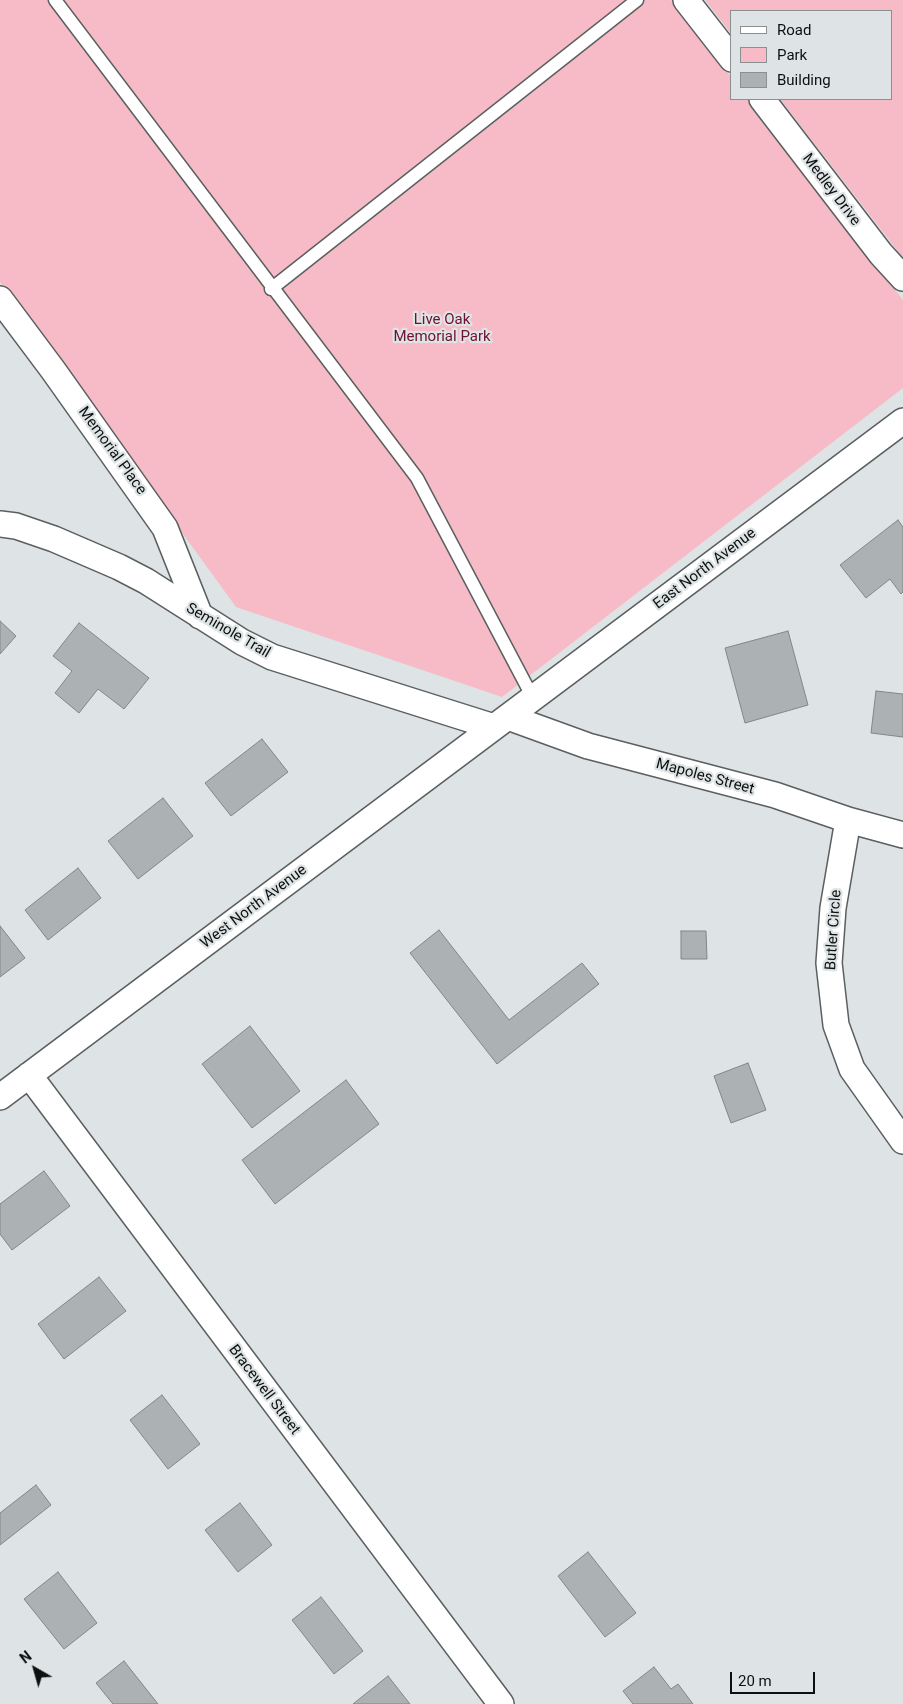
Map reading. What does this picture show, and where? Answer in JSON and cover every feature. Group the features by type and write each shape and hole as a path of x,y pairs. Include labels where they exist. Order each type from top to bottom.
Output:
{"street":[{"path":"686,0 730,56"},
{"name":"Medley Drive","path":"763,100 881,254 903,278"},
{"name":"Memorial Place","path":"0,299 165,528 200,616"},
{"name":"East North Avenue","path":"501,722 903,421"},
{"name":"Seminole Trail","path":"0,524 16,526 54,539 118,567 242,642 272,657 501,722"},
{"name":"Mapoles Street","path":"501,722 775,795 848,820 903,835"},
{"name":"West North Avenue","path":"0,1097 501,722"},
{"name":"Butler Circle","path":"848,820 833,908 829,963 836,1025 852,1069 903,1141"},
{"name":"Bracewell Street","path":"30,1075 501,1704"}],"lane":[{"path":"55,0 271,289 416,478 533,698"},
{"path":"271,289 637,0"}],"green space":[{"name":"Live Oak Memorial Park","path":"0,0 671,0 730,75 730,100 749,100 903,300 903,388 502,697 236,607 0,282"},
{"path":"705,0 903,0 903,258 781,100 893,100 893,10 730,10 730,32"}],"building":[{"path":"898,520 903,527 903,592 901,594 890,579 866,598 840,565"},
{"path":"0,621 16,636 0,654"},
{"path":"79,623 149,678 124,709 98,689 79,713 55,693 72,671 53,656"},
{"path":"788,631 808,705 745,723 725,648"},
{"path":"876,691 903,694 903,737 871,733"},
{"path":"262,739 288,772 231,816 205,783"},
{"path":"163,798 193,836 138,879 108,841"},
{"path":"78,868 101,898 48,940 25,910"},
{"path":"0,926 25,958 0,977"},
{"path":"439,930 509,1020 582,963 599,984 497,1064 410,953"},
{"path":"681,931 706,931 707,959 681,959"},
{"path":"250,1026 300,1091 252,1128 202,1064"},
{"path":"748,1063 766,1110 731,1123 714,1076"},
{"path":"346,1080 379,1124 275,1204 242,1160"},
{"path":"44,1171 70,1206 12,1250 0,1234 0,1204"},
{"path":"99,1277 126,1311 64,1359 38,1324"},
{"path":"162,1395 200,1444 168,1469 130,1420"},
{"path":"36,1485 51,1505 0,1545 0,1513"},
{"path":"240,1503 272,1545 238,1572 205,1530"},
{"path":"588,1552 636,1613 605,1637 558,1576"},
{"path":"58,1572 97,1623 64,1649 24,1599"},
{"path":"321,1597 363,1651 334,1674 292,1620"},
{"path":"124,1661 158,1704 113,1704 96,1683"},
{"path":"654,1667 671,1689 678,1684 693,1704 633,1704 623,1691"},
{"path":"388,1676 410,1704 353,1704"}]}
